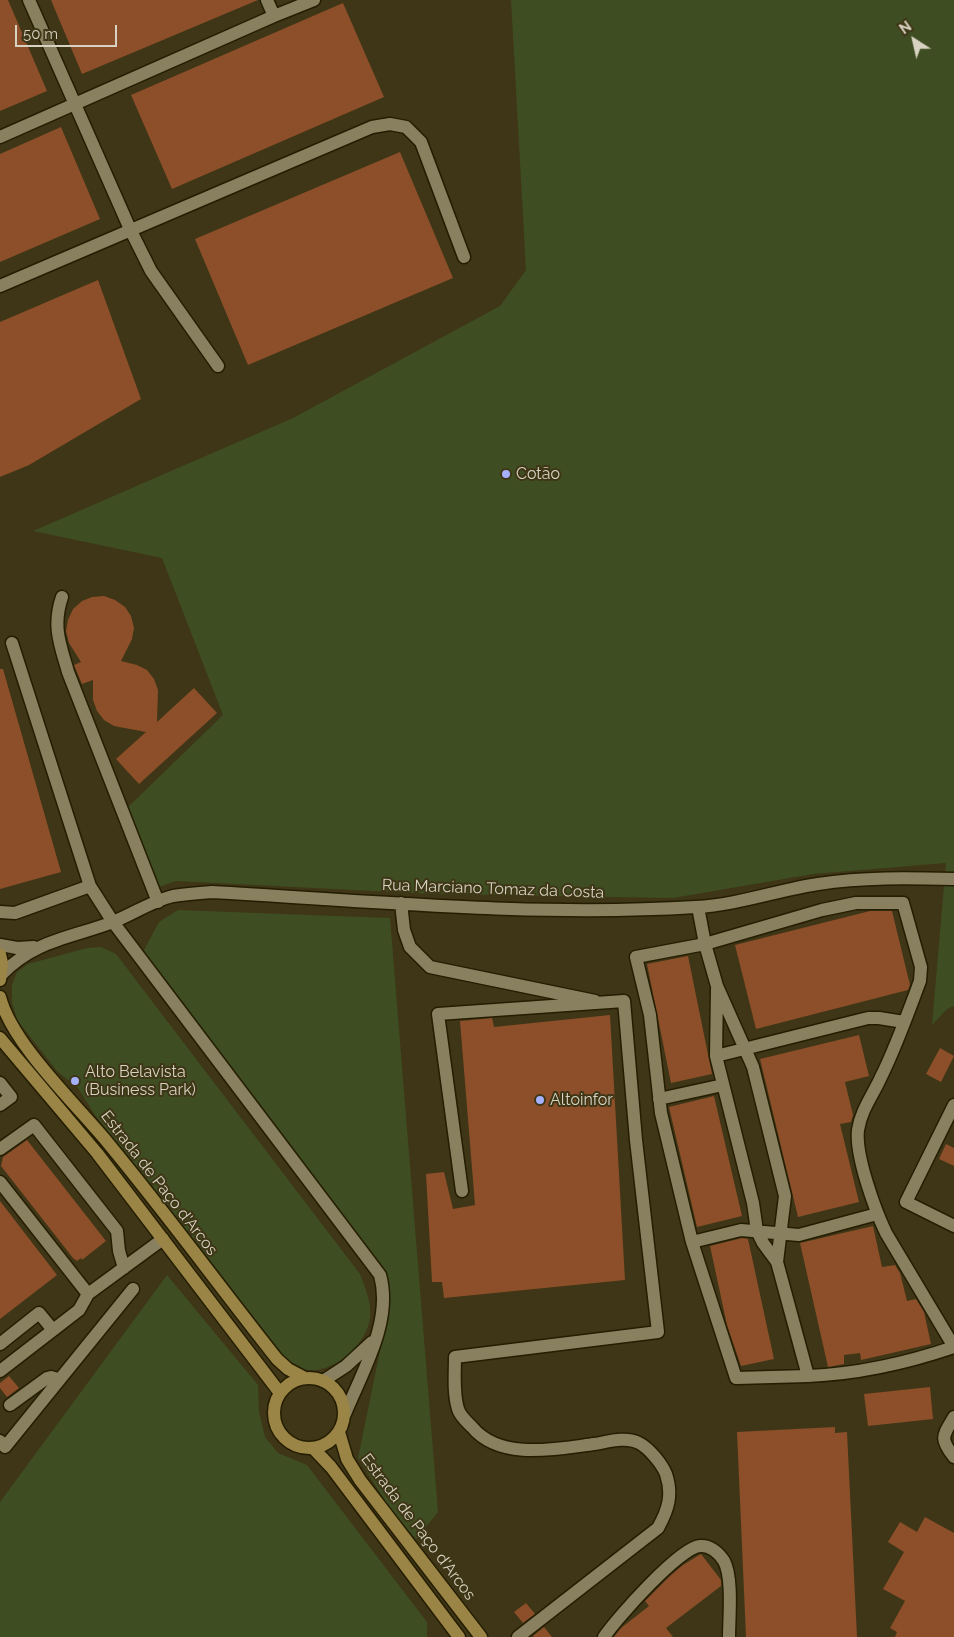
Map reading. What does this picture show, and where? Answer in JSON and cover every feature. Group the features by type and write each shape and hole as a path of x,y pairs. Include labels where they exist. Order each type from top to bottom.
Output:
{"main road":[{"path":"0,954 1,977"},
{"name":"Estrada de Paço d'Arcos","path":"0,997 12,1026 30,1051 108,1142 277,1359 288,1369 305,1378 323,1381"},
{"name":"Estrada de Paço d'Arcos","path":"0,1038 97,1153 280,1393 275,1404 274,1415 276,1426 282,1436 296,1445 313,1448 331,1467 459,1637"},
{"path":"280,1393 294,1381 305,1378"},
{"path":"313,1448 331,1441 339,1432 345,1414 343,1402 337,1391 323,1381"},
{"name":"Estrada de Paço d'Arcos","path":"339,1432 347,1459 360,1480 481,1637"}],"street":[{"path":"29,0 130,229 151,271 218,366"},
{"path":"267,0 274,16"},
{"path":"0,137 314,0"},
{"path":"0,286 372,127 390,124 406,127 421,142 464,257"},
{"path":"62,597 56,615 57,631 68,672 158,902"},
{"path":"12,643 90,886 113,922 380,1275 384,1289 376,1339 345,1414"},
{"name":"Rua Marciano Tomaz da Costa","path":"0,945 17,948 38,946 113,922 172,896 212,892 401,903 545,908 698,907 818,884 882,877 954,879"},
{"path":"0,912 15,913 90,886"},
{"path":"401,903 404,930 410,947 430,967 588,998 601,1004"},
{"path":"856,903 903,903 921,967 920,981 881,1077 863,1110 858,1131 859,1150 877,1214 929,1307 954,1346 916,1360 833,1375 736,1378 692,1242 659,1099 650,1015 636,957 705,944 822,910 856,903"},
{"path":"698,907 705,944 718,986 747,1048 753,1067 785,1196 777,1262"},
{"name":"Rua Marciano Tomaz da Costa","path":"1,977 22,956 38,946"},
{"path":"718,986 716,1056 753,1203 757,1231 762,1243 777,1262 808,1376"},
{"path":"462,1191 438,1014 624,1001 636,1140 658,1332 455,1356 456,1400 459,1411 478,1435 499,1446 521,1449 555,1449 619,1440 638,1443 656,1459 665,1472 670,1490 668,1510 658,1528 518,1637"},
{"path":"716,1056 868,1018 904,1022"},
{"path":"0,1083 11,1097 0,1105"},
{"path":"659,1099 723,1085"},
{"path":"954,1105 906,1202 954,1226"},
{"path":"2,1144 34,1125 117,1231 119,1251 124,1268"},
{"path":"0,1182 88,1294"},
{"path":"692,1242 741,1230 781,1235 799,1235 877,1214"},
{"path":"0,1371 79,1310 88,1294 163,1239"},
{"path":"0,1441 5,1447 132,1289"},
{"path":"0,1344 39,1313 53,1330"},
{"path":"323,1381 346,1366 376,1339"},
{"path":"10,1406 47,1378 51,1376 58,1379"},
{"path":"954,1417 943,1436 943,1442 954,1457"},
{"path":"604,1637 636,1598 679,1558 699,1546 708,1546 718,1552 725,1563 728,1576 729,1637"}],"green space":[{"path":"511,0 954,0 954,1006 947,1009 932,1025 946,863 813,874 673,898 433,894 176,881 159,887 128,807 223,715 162,558 33,531 293,418 500,306 526,270"},
{"path":"178,910 390,918 438,1512 416,1539 393,1513 358,1458 390,1302 387,1273 150,964 144,950 159,922"},
{"path":"101,947 116,954 360,1274 370,1306 370,1318 367,1329 353,1349 333,1365 322,1369 310,1370 297,1367 286,1360 95,1115 78,1088 57,1071 17,1020 12,1002 12,985 17,972 28,964 87,948"},
{"path":"167,1275 258,1385 259,1412 265,1437 278,1453 307,1465 427,1622 427,1637 0,1637 0,1502"}],"building":[{"path":"0,0 8,0 47,91 0,111"},
{"path":"51,0 258,0 82,74"},
{"path":"343,3 384,97 172,189 131,95"},
{"path":"61,127 100,219 0,262 0,154"},
{"path":"400,152 453,278 248,365 195,239"},
{"path":"98,280 141,399 29,465 0,477 0,322"},
{"path":"104,596 115,600 125,607 131,616 134,628 132,639 121,661 147,670 154,679 158,690 157,722 194,688 217,713 139,784 116,759 146,732 114,726 104,720 97,711 93,700 93,680 82,684 74,665 81,662 69,643 66,631 73,609 82,601 92,597"},
{"path":"0,669 3,669 61,872 0,889"},
{"path":"870,911 892,911 910,985 908,990 756,1029 735,945"},
{"path":"688,956 712,1074 671,1083 647,964"},
{"name":"Altoinfor","path":"610,1015 625,1280 444,1298 442,1282 432,1282 426,1174 444,1172 453,1209 475,1205 460,1021 492,1018 494,1027"},
{"path":"859,1035 869,1076 845,1082 853,1115 851,1122 840,1124 859,1202 798,1217 760,1059"},
{"path":"940,1048 954,1056 941,1082 926,1074"},
{"path":"714,1096 742,1216 697,1227 669,1107"},
{"path":"27,1140 106,1241 82,1260 81,1258 77,1261 73,1258 1,1166 3,1157"},
{"path":"946,1144 954,1148 954,1166 939,1159"},
{"path":"0,1201 57,1275 0,1319"},
{"path":"873,1226 882,1267 895,1265 900,1273 907,1301 916,1299 924,1312 931,1344 861,1360 860,1353 844,1355 844,1364 828,1367 800,1243"},
{"path":"742,1238 748,1239 774,1359 741,1366 727,1325 710,1246"},
{"path":"9,1376 19,1388 7,1397 0,1388 0,1383"},
{"path":"930,1387 933,1419 868,1426 864,1394"},
{"path":"835,1427 835,1433 847,1432 857,1637 746,1637 737,1432"},
{"path":"925,1517 954,1533 954,1637 895,1637 897,1632 890,1628 905,1601 883,1589 904,1552 888,1542 900,1522 917,1532"},
{"path":"701,1554 721,1580 721,1586 666,1628 673,1637 614,1637 621,1628 649,1606 645,1601 670,1576"},
{"path":"526,1603 535,1614 523,1623 514,1612"},
{"path":"544,1627 552,1637 533,1636"}],"place":[{"name":"Cotão","path":"506,474"},
{"name":"Alto Belavista (Business Park)","path":"75,1081"},
{"name":"Altoinfor","path":"540,1100"}]}
